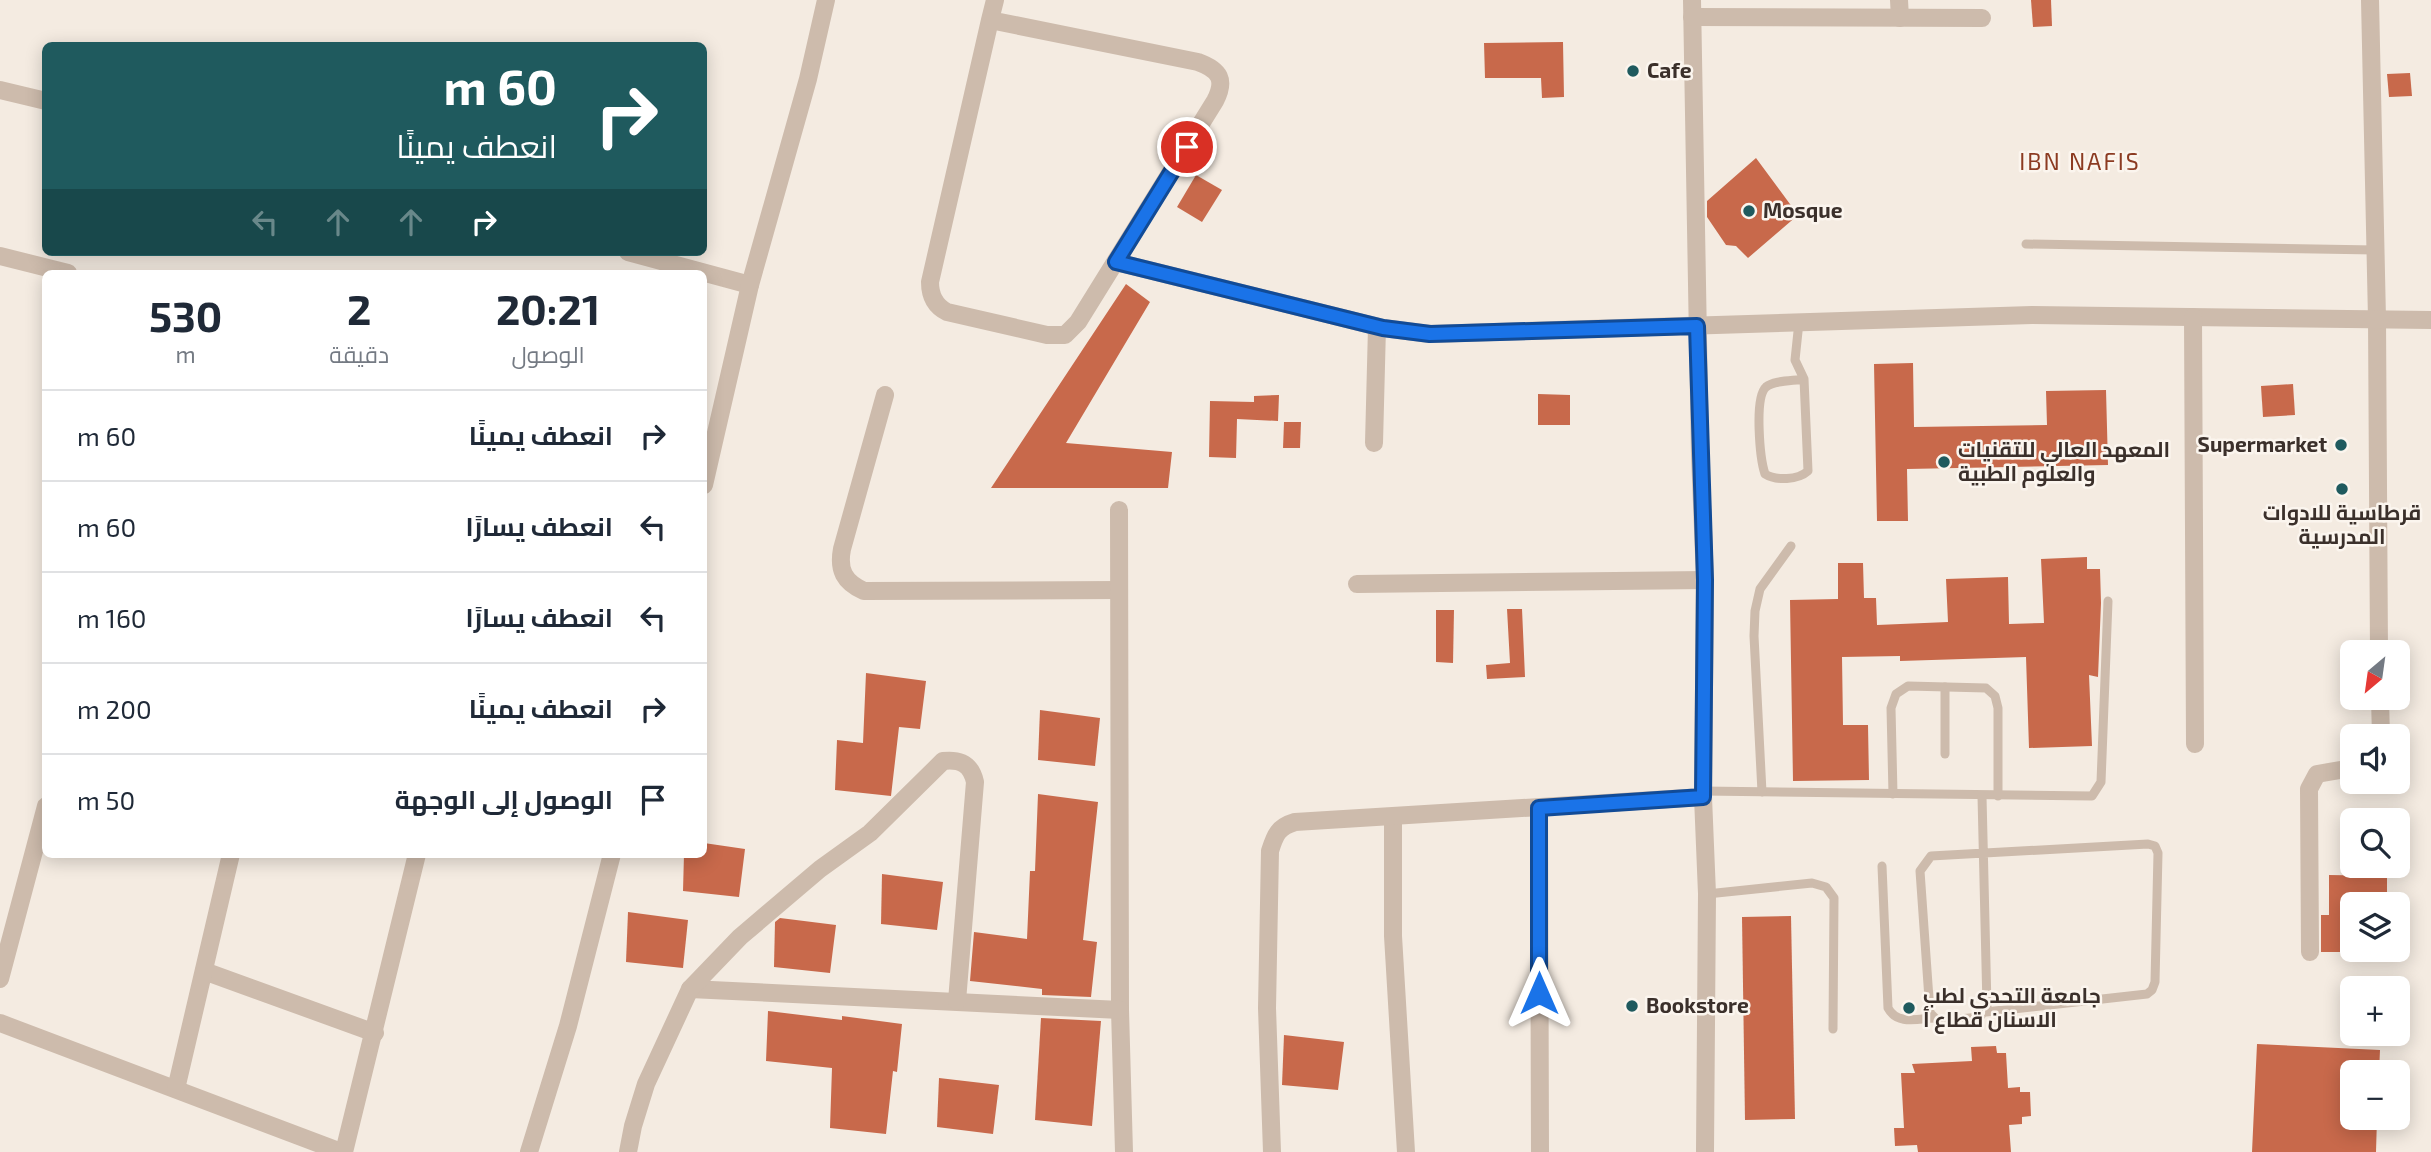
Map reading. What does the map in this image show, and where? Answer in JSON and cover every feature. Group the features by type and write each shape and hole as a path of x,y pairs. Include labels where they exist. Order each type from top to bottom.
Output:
{"street":[{"path":"709,443 808,79 826,0"},
{"path":"990,20 1198,62 1209,66 1218,74 1221,89 1215,101 1116,262 1071,332 1065,335 1047,335 947,312 939,308 933,300 930,282 990,20 995,0"},
{"path":"2370,0 2377,319 2379,640"},
{"path":"1705,1152 1705,580 1697,326 1692,9 1900,9 1982,18"},
{"path":"0,90 42,100"},
{"path":"0,256 56,270"},
{"path":"643,256 695,270"},
{"path":"1116,262 1377,327 1430,334 2032,316 2431,320"},
{"path":"707,273 750,285"},
{"path":"2193,317 2195,744"},
{"path":"1374,443 1377,327"},
{"path":"886,395 842,549 840,570 846,580 864,591 1119,590"},
{"path":"1119,510 1124,1152"},
{"path":"1357,584 1705,580"},
{"path":"628,1152 646,1084 690,989 740,937 820,869 870,833 943,761 955,759 965,763 972,771 975,782 957,1002"},
{"path":"2310,952 2309,789 2317,774 2340,770"},
{"path":"1272,1152 1268,1007 1270,851 1274,838 1283,826 1295,822 1539,808 1703,794"},
{"path":"1539,808 1540,1152"},
{"path":"1393,817 1393,936 1406,1152"},
{"path":"0,979 42,821"},
{"path":"176,1090 230,858"},
{"path":"0,1023 342,1152 375,1033 416,858"},
{"path":"529,1152 568,1026 611,858"},
{"path":"204,971 375,1033"},
{"path":"690,989 1121,1010"}],"lane":[{"path":"2026,244 2375,250"},
{"path":"1799,322 1795,360 1804,379 1808,471 1793,478 1771,477 1765,474 1761,454 1759,416 1763,392 1772,384 1804,379"},
{"path":"1762,792 1755,611 1760,589 1791,545"},
{"path":"1703,794 1762,792 2092,796 2101,782 2108,601"},
{"path":"1893,794 1891,708 1896,694 1908,686 1986,688 1995,696 1998,708 1998,796"},
{"path":"1945,687 1945,754"},
{"path":"1982,796 1986,1012"},
{"path":"2148,844 2155,846 2158,853 2155,982 2152,990 2147,994 1986,1012 1980,1017 1938,1021 1934,1018 1930,1013 1920,871 1931,856 1983,853 2148,844"},
{"path":"1882,866 1888,1008 1892,1015 1900,1020 1934,1018"},
{"path":"1707,894 1812,883 1826,887 1834,898 1833,1029"}],"building":[{"path":"2031,0 2051,0 2052,26 2033,27"},
{"path":"1563,42 1564,97 1542,98 1541,78 1485,78 1484,43"},
{"path":"2410,73 2412,96 2389,97 2387,74"},
{"name":"Mosque","path":"1756,158 1798,215 1748,258 1736,246 1726,245 1707,217 1707,201"},
{"path":"1196,175 1222,190 1202,222 1177,207"},
{"path":"1126,284 1150,302 1066,443 1172,452 1168,488 991,488"},
{"path":"1913,363 1914,427 2047,425 2046,391 2106,390 2108,465 1907,469 1908,521 1877,521 1874,364"},
{"path":"2293,384 2295,415 2263,417 2261,386"},
{"path":"1538,394 1570,395 1570,425 1538,425"},
{"path":"1279,395 1278,421 1237,419 1236,458 1209,457 1210,401 1254,402 1254,396"},
{"path":"1284,422 1301,422 1300,448 1283,448"},
{"path":"2087,557 2087,569 2100,569 2101,603 2098,677 2089,675 2092,746 2029,748 2026,657 1900,661 1900,656 1842,657 1843,725 1868,725 1869,780 1793,781 1790,600 1838,599 1838,563 1863,563 1864,598 1876,598 1877,625 1948,622 1946,579 2008,577 2009,624 2044,623 2041,559"},
{"path":"1507,609 1522,609 1525,677 1487,679 1486,665 1510,663"},
{"path":"1436,610 1454,610 1453,663 1436,662"},
{"path":"866,673 926,681 920,729 899,727 891,796 835,790 837,740 863,743"},
{"path":"1040,710 1100,718 1095,766 1038,760"},
{"path":"1038,794 1098,802 1083,940 1097,942 1091,997 1042,995 1042,989 970,981 974,932 1027,939 1030,871 1035,871"},
{"path":"707,843 745,849 739,897 683,891 684,858 707,858"},
{"path":"882,874 943,882 937,930 881,924"},
{"path":"2329,875 2340,875 2340,878 2387,878 2387,892 2340,892 2340,952 2321,952 2321,915 2329,915"},
{"path":"628,912 688,920 683,968 626,962"},
{"path":"1791,916 1795,1119 1745,1120 1742,917"},
{"path":"780,918 836,925 830,973 774,967 775,922"},
{"path":"768,1011 842,1020 842,1016 902,1024 897,1072 893,1071 886,1134 830,1128 832,1068 766,1061"},
{"path":"1041,1018 1101,1021 1092,1126 1035,1120"},
{"path":"1284,1035 1344,1042 1338,1090 1282,1085"},
{"path":"2257,1044 2380,1050 2380,1060 2340,1060 2340,1130 2377,1130 2376,1152 2252,1152"},
{"path":"1996,1046 1997,1053 2006,1053 2008,1088 2020,1087 2020,1092 2030,1092 2031,1116 2022,1117 2022,1124 2009,1125 2011,1152 1918,1152 1917,1145 1895,1146 1894,1128 1904,1128 1901,1073 1915,1073 1912,1064 1972,1061 1971,1047"},
{"path":"939,1078 999,1085 993,1134 937,1127"}],"place":[{"name":"Cafe","path":"1633,71"},
{"name":"Mosque","path":"1749,211"},
{"name":"Supermarket","path":"2341,445"},
{"name":"المعهد العالي للتقنيات والعلوم الطبية","path":"1944,462"},
{"name":"قرطاسية للادوات المدرسية","path":"2342,489"},
{"name":"Bookstore","path":"1632,1006"},
{"name":"جامعة التحدي لطب الاسنان قطاع أ","path":"1909,1008"}],"district":[{"name":"IBN NAFIS","path":"2080,162"}],"route":[{"path":"1187,147 1116,262 1383,328 1430,334 1697,326 1705,580 1703,797 1539,808 1539,993"}]}
